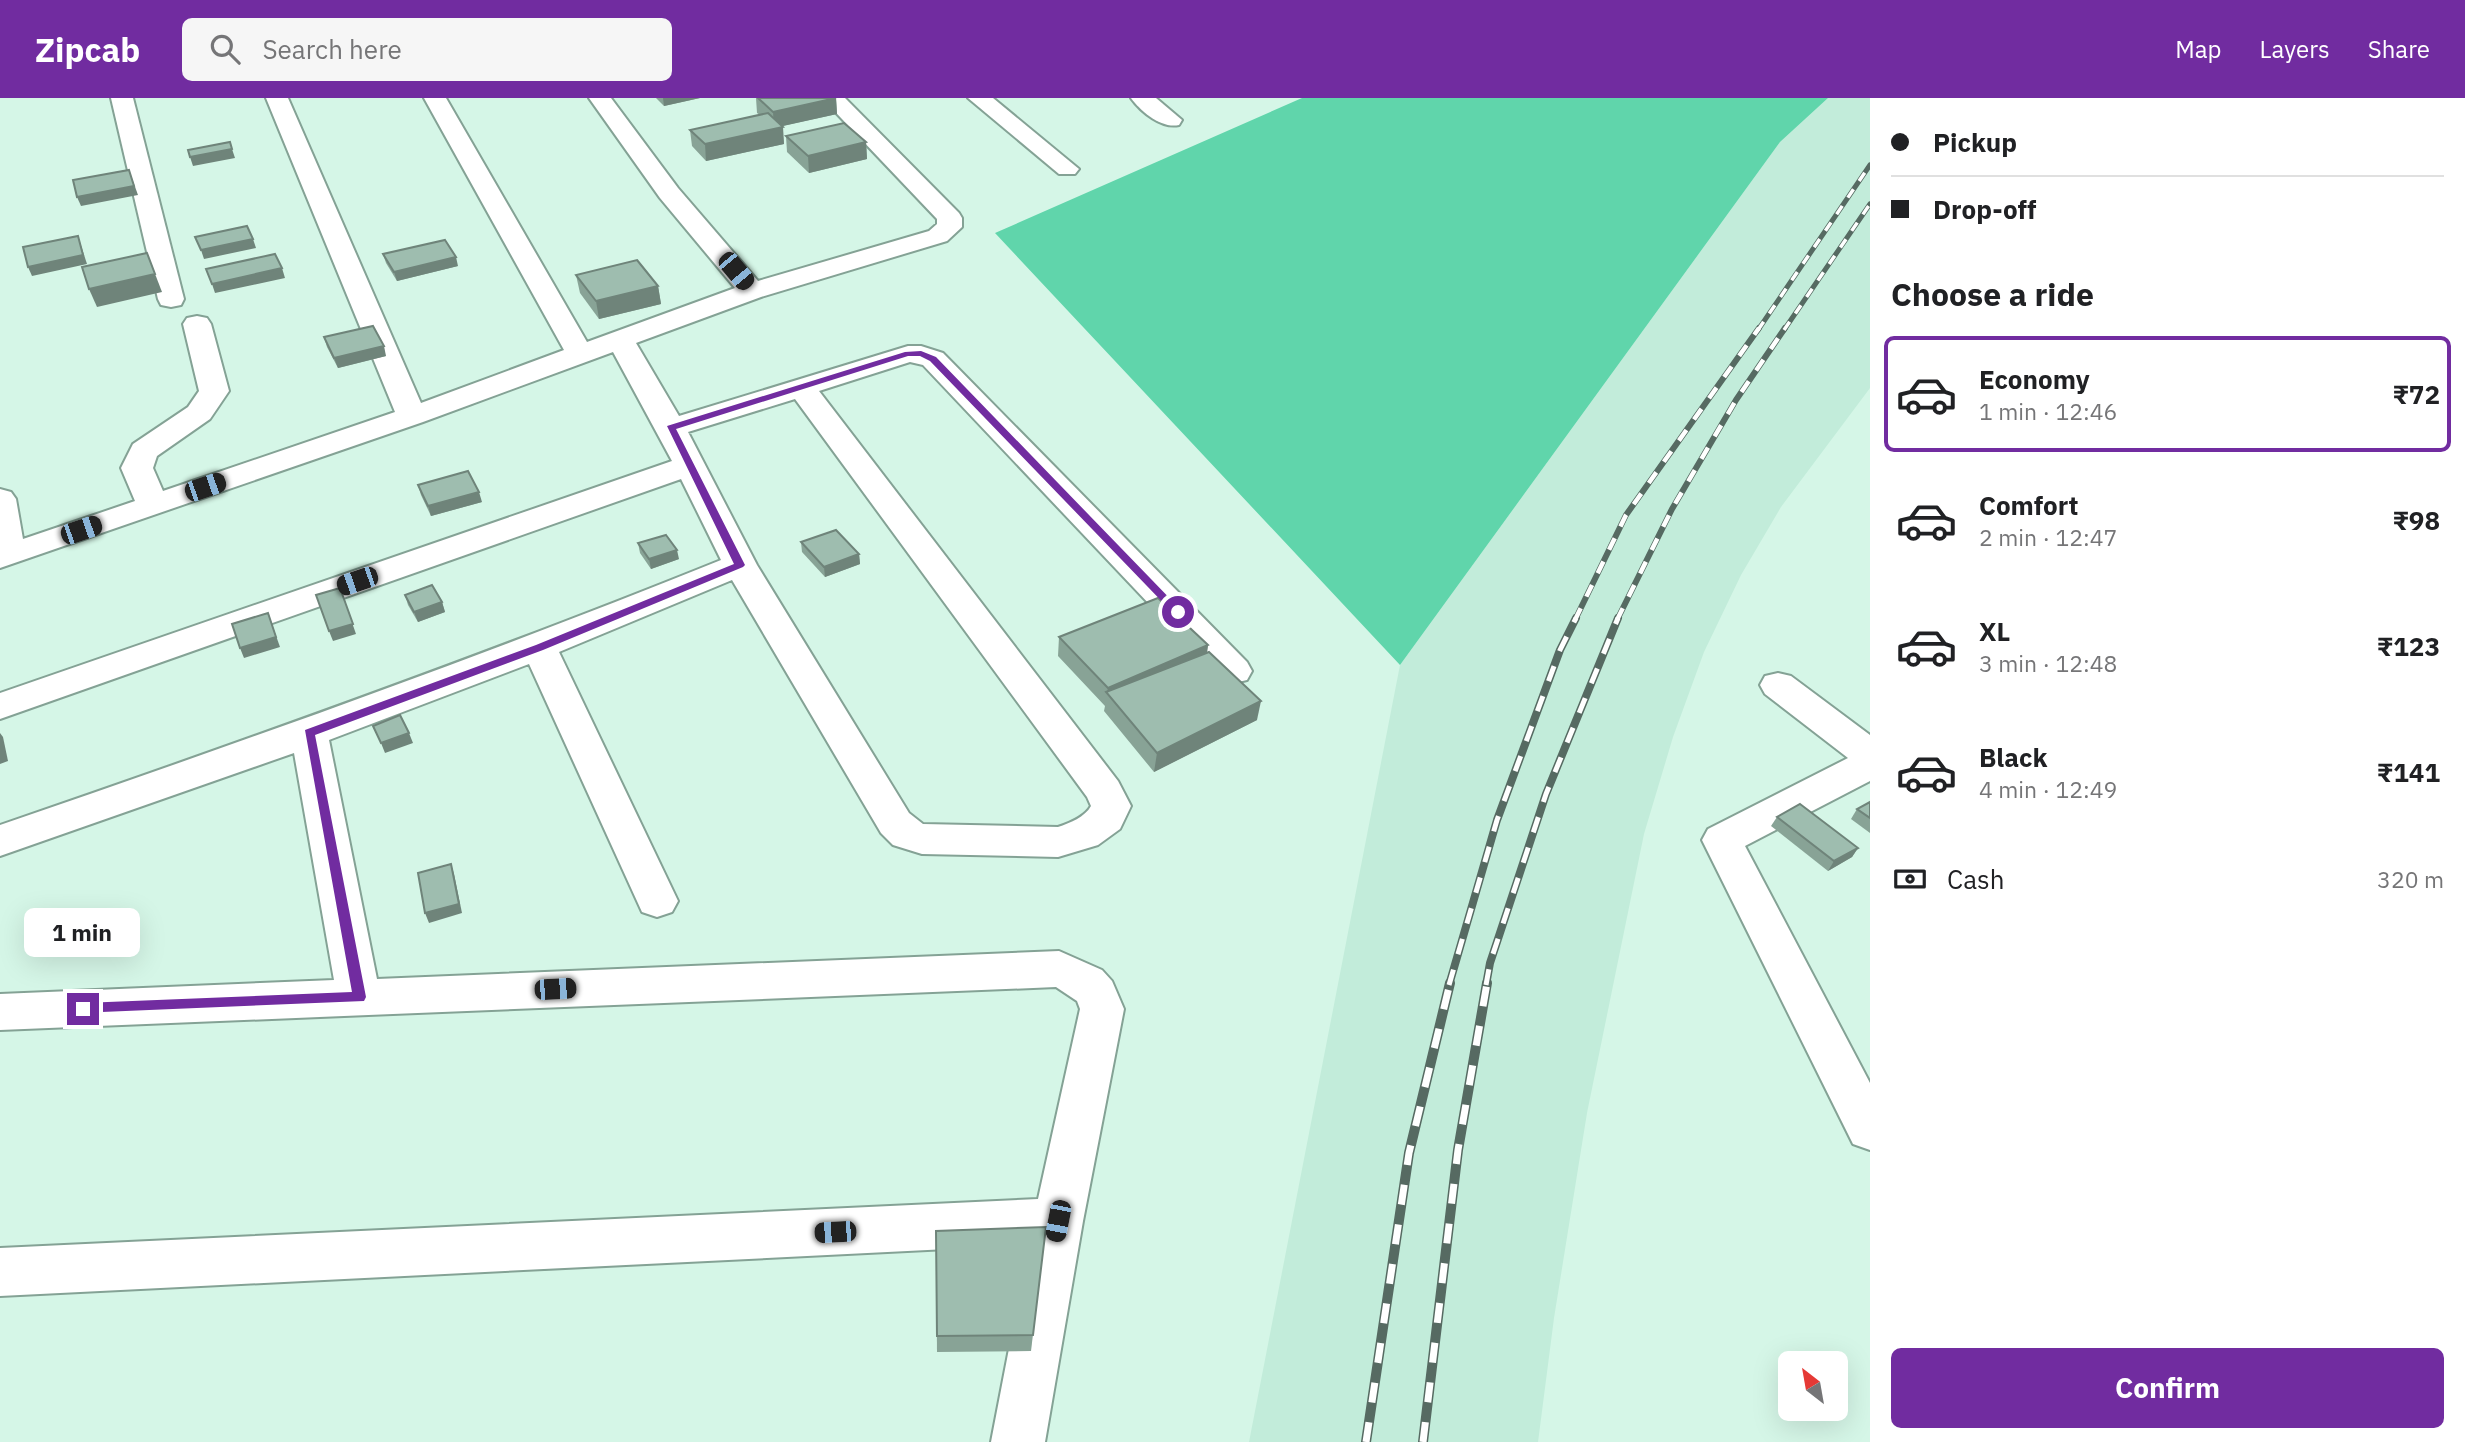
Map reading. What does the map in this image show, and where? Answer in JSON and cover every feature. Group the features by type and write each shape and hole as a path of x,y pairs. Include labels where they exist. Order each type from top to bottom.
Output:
{"street":[{"path":"122,98 171,299"},
{"path":"277,98 412,416"},
{"path":"435,98 580,354"},
{"path":"600,98 669,193 752,291"},
{"path":"0,499 5,557 412,416 752,291 938,236 949,227 950,218 832,98"},
{"path":"979,98 1067,169"},
{"path":"1142,98 1171,120"},
{"path":"153,505 137,468 144,451 200,413 214,391 197,324"},
{"path":"620,338 671,428 740,565 895,823 907,834 922,839 1058,842 1084,834 1106,819 1111,806 1104,792 800,386"},
{"path":"671,428 908,354 921,354 933,359 1234,671"},
{"path":"0,706 689,466"},
{"path":"0,841 309,733 540,647 740,565"},
{"path":"540,647 657,901"},
{"path":"1778,685 1870,755"},
{"path":"309,733 359,997"},
{"path":"1870,764 1722,840 1870,1129"},
{"path":"0,1012 1059,969 1073,974 1090,986 1101,999 1102,1009 1058,1221 1018,1442"},
{"path":"0,1272 1058,1221"}],"shaded area":[{"path":"1828,98 1870,98 1870,388 1781,507 1741,575 1704,652 1673,737 1644,834 1587,1113 1554,1318 1538,1442 1249,1442 1400,665 1780,142"}],"green space":[{"path":"1302,98 1828,98 1780,142 1400,665 995,233"}],"building":[{"path":"758,98 836,98 773,112"},
{"path":"768,113 783,127 705,144 690,130"},
{"path":"844,123 866,142 808,156 786,136"},
{"path":"230,142 232,149 190,157 188,150"},
{"path":"129,170 134,186 77,197 73,180"},
{"path":"247,226 253,239 201,250 195,237"},
{"path":"78,236 83,255 28,267 23,247"},
{"path":"445,240 456,257 394,272 383,254"},
{"path":"147,253 155,274 89,289 82,267"},
{"path":"275,254 282,268 212,284 206,269"},
{"path":"637,260 658,286 596,301 576,275"},
{"path":"373,326 384,346 334,358 324,337"},
{"path":"468,471 479,492 428,506 418,485"},
{"path":"836,530 859,554 824,567 801,542"},
{"path":"666,535 677,550 649,559 638,543"},
{"path":"432,585 442,602 414,612 405,595"},
{"path":"340,588 353,624 329,631 316,595"},
{"path":"1158,598 1208,645 1108,688 1059,637"},
{"path":"268,613 276,637 240,648 232,624"},
{"path":"1209,652 1261,701 1157,753 1106,692"},
{"path":"400,715 409,733 381,743 373,726"},
{"path":"1870,802 1870,818 1857,809"},
{"path":"1800,804 1858,848 1834,861 1777,817"},
{"path":"451,864 459,904 425,913 418,873"},
{"path":"1046,1227 1033,1335 937,1336 936,1231"}],"railway":[{"path":"1758,330 1870,165"},
{"path":"1784,330 1870,204"},
{"path":"1575,620 1626,515 1759,328"},
{"path":"1617,620 1672,509 1736,400 1785,328"},
{"path":"1486,985 1490,963 1546,794 1618,618"},
{"path":"1449,985 1497,820 1560,650 1575,620"},
{"path":"1366,1442 1409,1153 1450,983"},
{"path":"1423,1442 1458,1150 1487,983"}],"route":[{"path":"83,1009 359,997 309,733 540,647 740,565 671,428 821,379 908,354 921,354 933,359 1178,612"}]}
